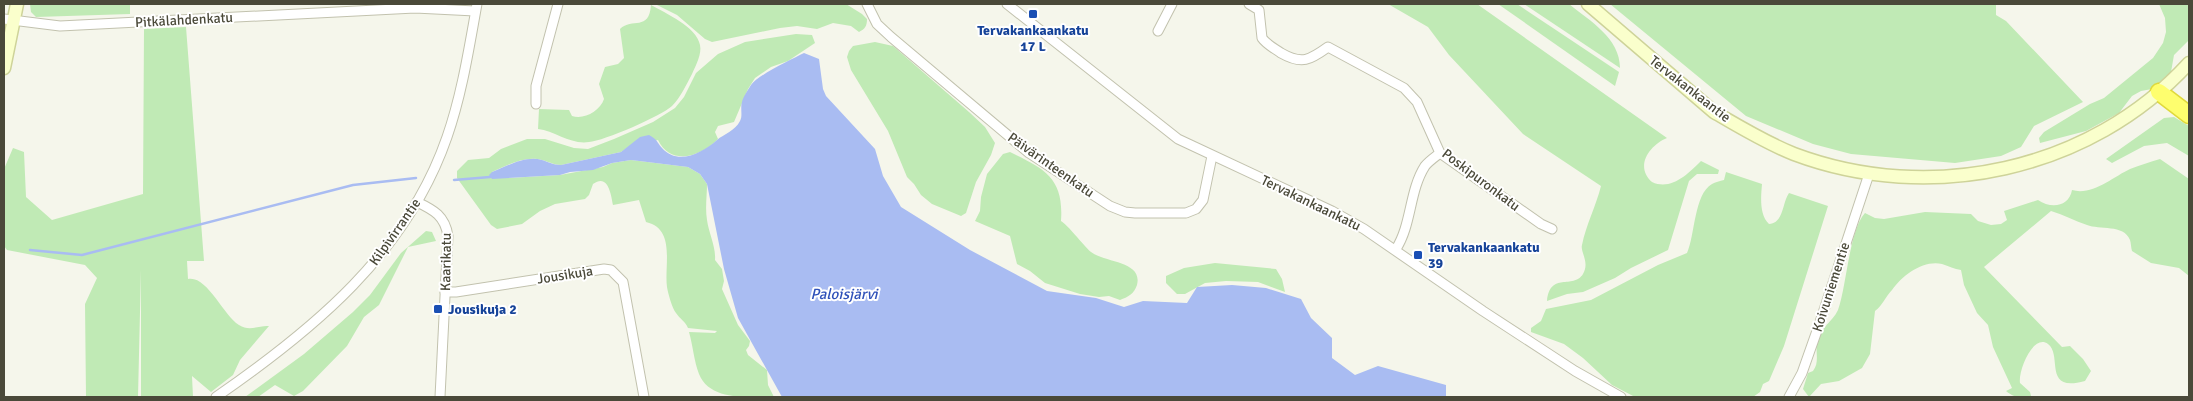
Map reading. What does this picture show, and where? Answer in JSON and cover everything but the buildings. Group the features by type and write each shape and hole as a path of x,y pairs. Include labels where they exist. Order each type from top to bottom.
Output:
{"highway":[{"path":"2159,92 2189,116"}],"street":[{"path":"4,68 8,20 17,4"},
{"path":"536,104 536,86 558,4"},
{"name":"Päivärinteenkatu","path":"867,4 877,24 891,37 1030,153 1117,210 1135,213 1186,213 1196,209 1203,200 1212,156"},
{"name":"Tervakankaankatu","path":"1007,4 1160,127 1178,139 1332,211 1396,249 1484,311 1576,371 1621,397"},
{"path":"1158,31 1172,4"},
{"name":"Poskipuronkatu","path":"1249,4 1259,10 1262,38 1291,58 1310,59 1328,47 1404,88 1417,102 1440,153 1541,224 1552,229"},
{"name":"Tervakankaantie","path":"1588,4 1714,112 1794,154 1824,164 1868,174 1924,178 1992,173 2058,153 2117,123 2159,92 2189,63"},
{"name":"Pitkälahdenkatu","path":"8,20 60,26 414,8 476,7"},
{"name":"Kilpivirrantie","path":"216,397 286,346 352,288 395,236 417,202 447,137 464,70 476,7"},
{"path":"1396,249 1405,232 1421,173 1426,164 1440,153"},
{"name":"Koivuniementie","path":"1789,397 1802,373 1868,174"},
{"name":"Kaarikatu","path":"417,202 440,215 447,229 440,397"},
{"name":"Jousikuja","path":"445,292 456,292 604,269 611,270 623,282 644,397"}],"green space":[{"path":"30,4 130,4 130,14 36,17 31,12"},
{"path":"655,4 846,4 862,14 867,21 863,30 859,32 851,26 833,23 817,29 797,26 780,28 712,42 705,39 677,15"},
{"path":"1388,4 1477,4 1667,138 1655,146 1646,157 1644,169 1652,182 1666,184 1679,180 1701,161 1719,170 1718,174 1697,174 1689,181 1668,250 1615,278 1583,292 1567,294 1547,301 1552,286 1557,283 1579,279 1585,270 1586,265 1582,245 1601,186 1523,134 1449,55 1428,27"},
{"path":"1498,4 1517,4 1619,72 1615,86"},
{"path":"1524,4 1569,4 1609,39 1619,57 1620,68"},
{"path":"1610,4 1996,4 1996,15 2006,21 2083,102 2034,126 2021,147 2001,156 1955,163 1851,154 1813,144 1746,116"},
{"path":"2159,4 2189,4 2189,40 2174,55 2171,72 2152,89 2141,91 2132,96 2119,113 2086,131 2040,143 2039,138 2044,132 2090,104 2104,98 2153,58 2163,43 2166,32 2165,18"},
{"path":"651,5 672,16 687,27 698,38 700,45 697,63 692,74 672,106 645,122 596,141 576,142 538,129 539,109 569,110 572,116 582,117 591,114 599,107 604,99 599,84 605,67 618,64 624,58 620,29 630,24 639,23 647,18"},
{"path":"186,27 204,261 187,261 188,279 195,279 202,283 239,325 247,328 269,326 240,360 233,375 211,392 192,376 193,397 141,397 141,270 138,397 86,397 85,304 97,278 85,265 7,250 4,246 4,169 13,148 24,152 26,197 52,220 143,194 144,29"},
{"path":"796,34 812,35 815,43 788,61 771,67 755,78 748,89 734,122 718,126 715,132 718,139 704,150 687,156 678,156 671,154 658,140 630,146 621,152 561,165 530,159 504,166 492,172 509,178 560,175 631,160 688,167 700,174 707,184 707,220 715,260 722,269 724,281 722,289 738,325 750,341 746,350 748,355 767,370 768,385 774,397 730,396 712,389 704,383 697,369 689,332 715,333 717,331 688,328 675,311 667,287 667,249 665,240 662,232 646,222 639,200 613,205 608,186 602,181 598,181 593,184 589,195 585,199 555,204 540,211 522,224 497,229 491,225 457,178 457,171 468,160 489,158 501,149 527,139 545,139 574,148 588,149 614,139 653,122 675,108 684,97 696,73 718,54 745,42"},
{"path":"875,42 893,46 985,127 995,143 991,155 976,182 966,213 961,216 932,204 921,195 907,177 888,131 851,70 847,57 853,46"},
{"path":"2174,117 2189,126 2189,156 2167,143 2144,146 2112,163 2106,159 2164,118"},
{"path":"1010,152 1033,164 1050,177 1059,194 1061,221 1091,252 1129,267 1134,271 1137,277 1137,285 1130,295 1120,300 1109,296 1099,297 1080,294 1045,283 1030,271 1017,264 1010,236 975,221 980,211 981,197 987,174 1003,154"},
{"path":"2160,159 2189,179 2189,276 2179,268 2151,263 2132,251 2130,240 2122,232 2111,228 2087,225 2051,211 1984,267 2062,347 2070,346 2083,359 2091,371 2085,381 2063,382 2058,377 2056,371 2052,349 2048,344 2042,342 2032,348 2021,370 2020,383 2030,392 2031,396 2025,398 2018,397 2006,391 2012,388 1993,347 1988,325 1977,313 1964,285 1961,270 1935,263 1928,264 1908,274 1897,284 1875,311 1870,354 1862,368 1839,381 1821,384 1809,397 1803,389 1808,373 1815,368 1819,336 1838,310 1855,232 1865,213 1875,218 1884,219 1925,212 1971,214 1978,221 1991,225 2001,224 2007,220 2004,211 2038,200 2048,205 2059,205 2067,200 2072,190 2080,191 2095,188 2130,169"},
{"path":"1726,172 1762,184 1762,211 1769,224 1774,223 1780,216 1789,193 1828,206 1784,346 1769,381 1763,384 1760,392 1753,397 1635,397 1612,385 1583,358 1564,344 1531,332 1531,328 1541,321 1546,309 1591,300 1658,265 1687,253 1698,206 1702,197 1706,189 1712,184 1724,180"},
{"path":"426,231 432,232 436,241 408,247 379,305 364,317 347,346 303,391 294,396 275,385 258,397 245,397 304,354 353,312 370,295 401,253"},
{"path":"1215,263 1276,269 1282,279 1285,292 1258,282 1226,281 1205,283 1185,294 1177,294 1166,283 1166,276 1184,268"}],"water":[{"name":"Paloisjärvi","path":"804,53 819,59 823,89 826,96 875,149 883,176 901,207 970,250 1047,291 1096,298 1124,307 1143,301 1187,303 1197,287 1232,285 1266,288 1301,299 1311,318 1332,338 1332,358 1355,375 1378,366 1446,385 1446,397 782,397 738,318 724,269 707,184 700,174 688,167 631,160 612,163 593,170 560,175 492,179 489,175 510,164 523,160 536,159 561,165 621,152 640,137 649,135 668,153 682,157 690,156 704,149 738,124 741,117 743,100 755,81"}],"waterway":[{"path":"454,180 490,177"},
{"path":"30,250 82,255 353,185 416,178"}],"place":[{"name":"Tervakankaankatu 17 L","path":"1033,14"},
{"name":"Tervakankaankatu 39","path":"1418,255"},
{"name":"Jousikuja 2","path":"438,309"}]}
